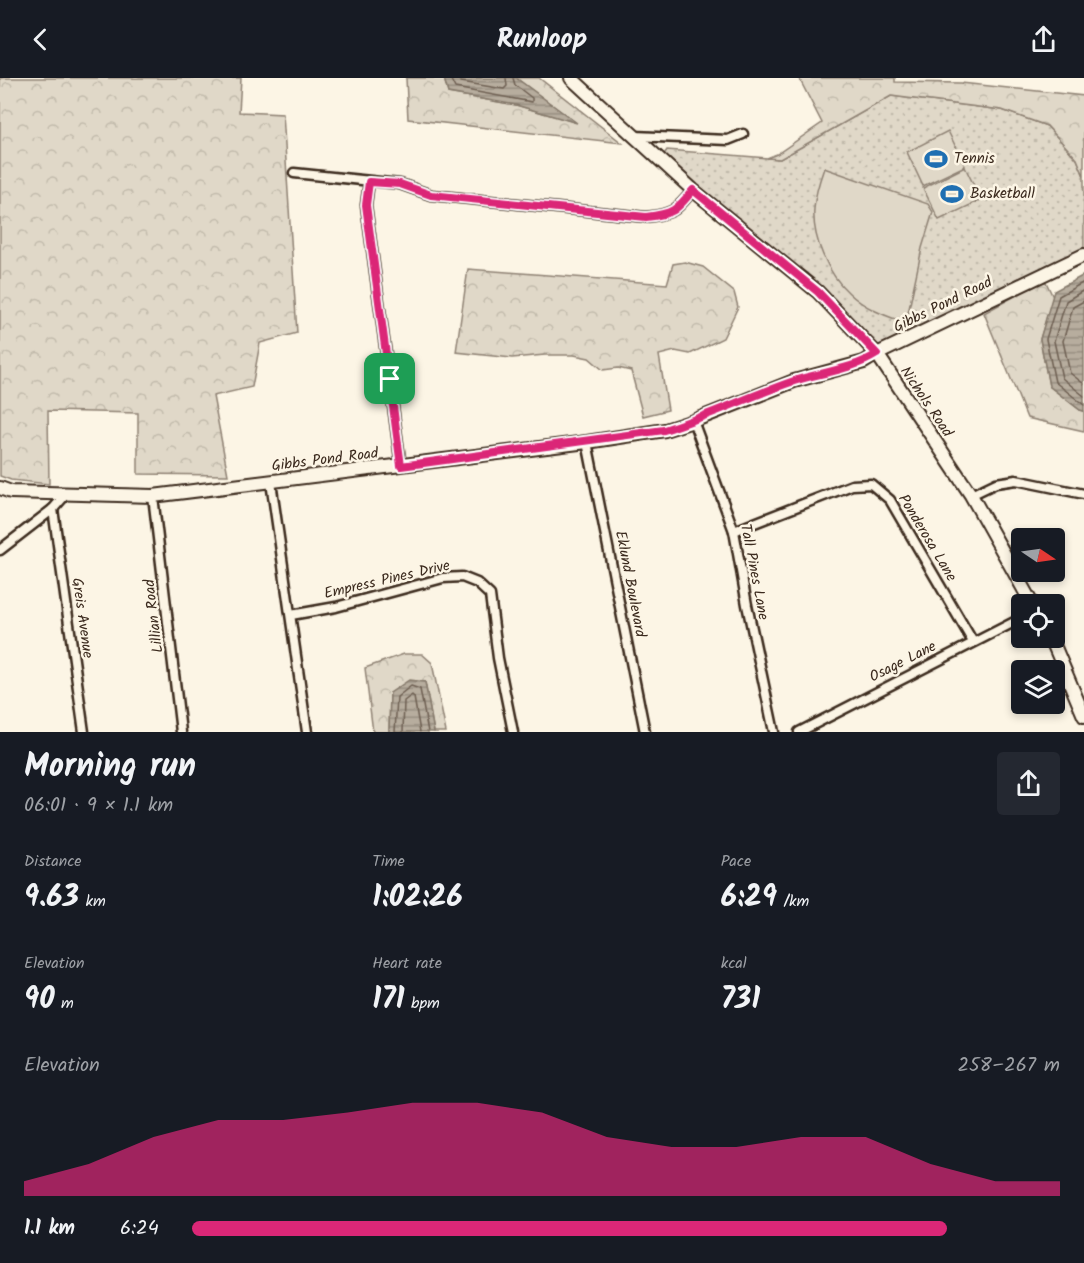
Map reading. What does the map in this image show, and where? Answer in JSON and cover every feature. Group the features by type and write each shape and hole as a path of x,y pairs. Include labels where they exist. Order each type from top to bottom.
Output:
{"street":[{"name":"Nichols Road","path":"571,78 693,190 818,292 877,354 971,495 1026,594"},
{"path":"634,136 728,140 743,135"},
{"path":"294,173 400,184 431,195 646,217 668,215 693,190"},
{"path":"369,182 366,205 401,466"},
{"name":"Gibbs Pond Road","path":"0,488 11,492 153,496 587,442 664,430 693,421 794,381 864,362 1084,255"},
{"name":"Tall Pines Lane","path":"693,421 734,531 774,732"},
{"name":"Eklund Boulevard","path":"587,442 645,732"},
{"path":"971,495 996,483 1016,480 1084,494"},
{"path":"271,482 307,732"},
{"name":"Ponderosa Lane","path":"734,531 852,485 871,484 890,500 973,642"},
{"path":"0,550 53,508 67,493"},
{"name":"Lillian Road","path":"153,496 181,732"},
{"name":"Greis Avenue","path":"53,508 84,732"},
{"name":"Empress Pines Drive","path":"291,615 336,607 443,578 462,577 477,583 490,595 498,658 513,732"},
{"name":"Osage Lane","path":"799,732 1011,623"},
{"path":"1055,648 1084,716"}],"green space":[{"path":"0,78 241,78 239,112 283,114 297,333 260,343 252,387 213,396 228,475 138,474 138,413 48,411 49,484 11,480 0,476"},
{"path":"406,78 444,78 448,93 516,105 575,122 516,78 539,78 622,143 408,119"},
{"path":"799,78 895,78 895,82 961,83 1084,96 1084,176 1077,159 1047,126 1002,110 891,96 780,159 767,158 777,154 822,123"},
{"path":"891,96 1002,110 1047,126 1077,159 1084,176 1084,255 877,354 818,292 660,160 667,150 780,159"},
{"name":"Tennis","path":"948,131 965,166 923,186 907,152"},
{"name":"Basketball","path":"965,167 981,200 939,220 923,188"},
{"path":"824,168 928,204 933,212 922,248 906,323 861,303 841,285 828,266 819,243 814,220 815,199"},
{"path":"685,262 703,267 734,292 738,307 723,338 690,354 675,351 659,355 668,410 643,416 631,371 618,368 603,370 589,358 574,355 545,355 512,358 456,352 468,269 667,284 673,264"},
{"path":"1041,282 1046,282 1053,297 1040,339 1049,386 1084,411 1084,431 1027,418 984,313"},
{"path":"404,654 422,654 432,663 446,732 434,732 425,682 390,693 389,732 373,732 365,668"}],"water":[{"path":"444,78 516,78 577,123 516,105 448,93"},
{"path":"1084,275 1084,411 1049,386 1040,339 1054,291"},
{"path":"409,680 425,682 434,732 389,732 390,693"}],"place":[{"name":"Tennis","path":"936,159"},
{"name":"Basketball","path":"952,194"}],"route":[{"path":"369,182 400,184 431,195 646,217 668,215 693,190 818,292 877,354 864,362 794,381 693,421 664,430 401,466 390,379 366,205 369,182"}]}
